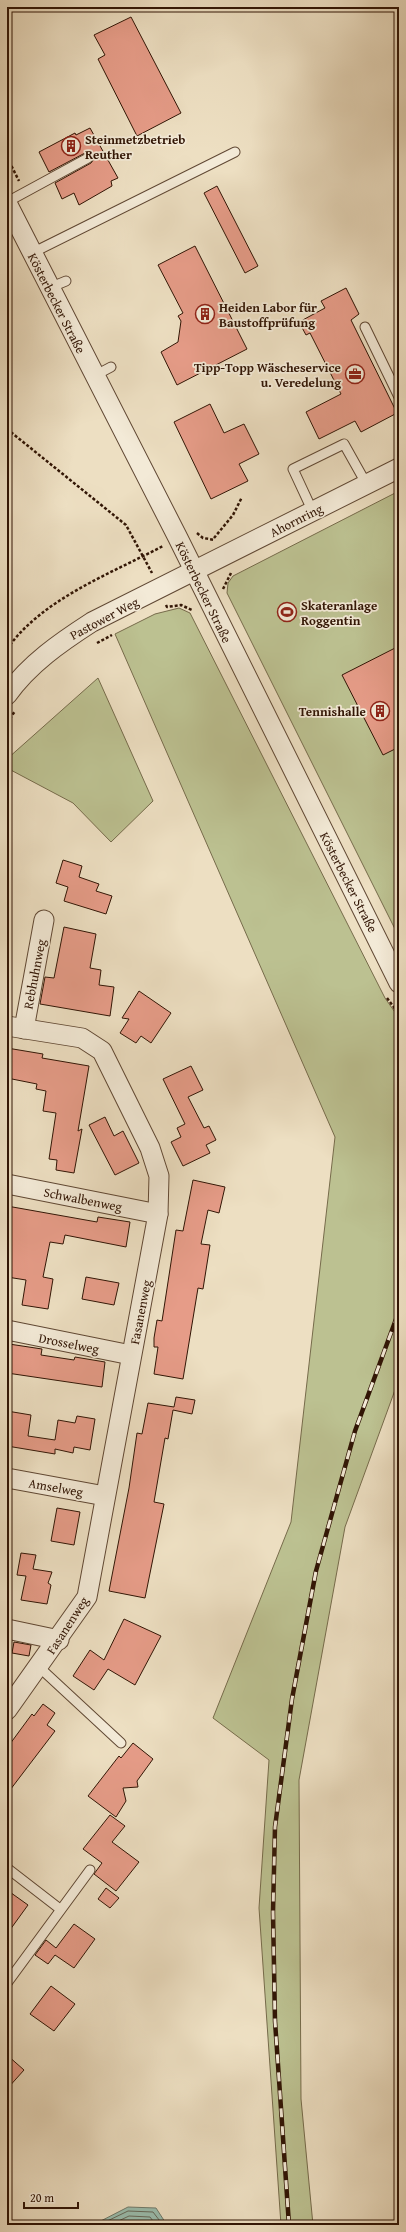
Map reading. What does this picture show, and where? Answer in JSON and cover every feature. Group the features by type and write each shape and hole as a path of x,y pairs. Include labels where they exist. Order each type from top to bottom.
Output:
{"street":[{"name":"Kösterbecker Straße","path":"7,202 49,288 178,538 399,983"},
{"name":"Ahornring","path":"194,572 399,468"},
{"name":"Pastower Weg","path":"12,702 38,661 64,640 92,622 194,572"},
{"name":"Rebhuhnweg","path":"15,1027 44,920"},
{"name":"Fasanenweg","path":"7,1710 39,1667 87,1597 158,1214 159,1176 150,1148 102,1051 82,1038 15,1027"},
{"name":"Schwalbenweg","path":"7,1184 158,1214"},
{"name":"Drosselweg","path":"7,1330 131,1355"},
{"name":"Amselweg","path":"7,1478 105,1496"},
{"path":"7,1629 58,1640"}],"lane":[{"path":"32,253 235,152"},
{"path":"7,202 88,158"},
{"path":"49,288 66,280"},
{"path":"365,327 399,397"},
{"path":"94,376 111,367"},
{"path":"313,512 293,469 344,444 366,485"},
{"name":"Fasanenweg","path":"39,1667 122,1743"},
{"path":"7,1868 60,1909"},
{"path":"7,1983 90,1870"}],"path":[{"path":"7,429 126,525 144,556 167,607"},
{"path":"214,538 233,515 242,497"},
{"path":"7,649 13,640 51,605 178,538"},
{"path":"161,609 181,605 191,608 194,615"},
{"path":"95,644 115,633"},
{"path":"7,723 12,702"},
{"path":"386,997 399,1014"}],"shaded area":[{"path":"399,491 399,937 227,593 228,583 233,576"},
{"path":"179,608 190,613 385,998 399,1018 399,1379 345,1527 299,1780 301,2099 313,2225 281,2225 259,1908 269,1760 213,1718 291,1522 335,1137 115,634 155,614"},
{"path":"98,678 153,801 111,842 73,803 7,768 7,759"}],"water":[{"path":"128,2207 156,2208 167,2225 93,2225"}],"building":[{"path":"131,17 181,113 137,136 98,59 105,55 94,35"},
{"path":"90,128 118,178 111,181 112,186 79,205 74,193 62,199 55,183 91,163 94,159 93,155 85,153 49,172 39,152 75,133 76,135"},
{"path":"217,186 258,266 245,273 204,193"},
{"name":"Heiden Labor für Baustoffprüfung","path":"195,246 247,349 177,385 161,352 178,342 181,321 178,316 183,313 158,265"},
{"name":"Tipp-Topp Wäscheservice u. Veredelung","path":"346,288 359,314 351,320 397,413 361,432 355,421 319,439 306,412 341,394 310,333 306,335 299,322 325,308 321,301"},
{"path":"210,404 224,433 244,424 259,454 239,464 248,481 211,499 174,422"},
{"name":"Tennishalle","path":"399,646 399,747 383,755 342,675"},
{"path":"63,860 82,866 79,877 99,884 96,891 112,896 106,914 64,901 68,887 56,883"},
{"path":"64,927 96,934 90,968 101,970 99,985 114,987 110,1016 40,1004 45,977 54,978"},
{"path":"139,991 171,1013 151,1043 141,1036 136,1043 120,1033 129,1019 122,1018"},
{"path":"7,1048 43,1054 42,1058 89,1066 78,1131 82,1129 74,1173 56,1170 57,1160 49,1159 56,1113 43,1111 46,1091 36,1089 37,1084 7,1078"},
{"path":"191,1066 203,1090 188,1097 204,1128 209,1126 216,1140 206,1145 210,1153 183,1166 171,1142 181,1137 177,1128 185,1124 163,1079"},
{"path":"105,1117 114,1136 123,1131 139,1163 115,1175 89,1125"},
{"path":"193,1180 225,1187 219,1213 208,1210 201,1244 210,1245 203,1289 198,1288 183,1379 154,1374 158,1347 154,1347 154,1338 157,1320 162,1321 176,1230 183,1231"},
{"path":"7,1206 97,1222 98,1217 130,1222 126,1247 65,1235 63,1244 50,1242 43,1277 53,1279 48,1309 22,1305 26,1280 7,1277"},
{"path":"86,1277 119,1283 114,1305 82,1299"},
{"path":"9,1344 42,1349 41,1355 74,1360 75,1357 105,1362 102,1387 7,1373"},
{"path":"176,1397 195,1400 192,1414 173,1410 168,1439 165,1438 154,1502 164,1504 145,1598 109,1591 129,1488 137,1433 142,1434 148,1403 174,1407"},
{"path":"7,1411 31,1415 28,1436 55,1440 58,1420 75,1423 77,1416 95,1419 90,1450 74,1447 73,1453 55,1449 55,1454 7,1446"},
{"path":"57,1508 80,1512 74,1545 51,1541"},
{"path":"21,1553 36,1555 33,1569 52,1572 48,1583 51,1585 47,1604 21,1600 26,1576 17,1575"},
{"path":"124,1619 161,1636 135,1685 108,1669 94,1690 73,1676 90,1650 104,1660"},
{"path":"14,1642 31,1645 29,1656 12,1653"},
{"path":"43,1704 55,1713 47,1725 55,1731 7,1794 7,1748 32,1714 34,1716"},
{"path":"133,1743 153,1759 137,1781 138,1787 123,1788 126,1801 116,1817 88,1796 119,1756 121,1758"},
{"path":"110,1815 125,1826 112,1842 139,1862 116,1891 94,1874 102,1863 83,1849"},
{"path":"106,1888 119,1898 110,1908 98,1899"},
{"path":"7,1890 28,1905 7,1934"},
{"path":"74,1924 95,1939 74,1968 55,1955 48,1964 35,1955 46,1940 56,1948"},
{"path":"51,1986 75,2004 54,2031 30,2014"},
{"path":"7,2055 24,2070 7,2089"}],"railway":[{"path":"289,2225 275,2021 273,1912 275,1827 292,1699 316,1571 355,1431 399,1311"}],"place":[{"name":"Steinmetzbetrieb Reuther","path":"71,146"},
{"name":"Heiden Labor für Baustoffprüfung","path":"205,314"},
{"name":"Tipp-Topp Wäscheservice u. Veredelung","path":"355,374"},
{"name":"Skateranlage Roggentin","path":"287,612"},
{"name":"Tennishalle","path":"380,711"}]}
